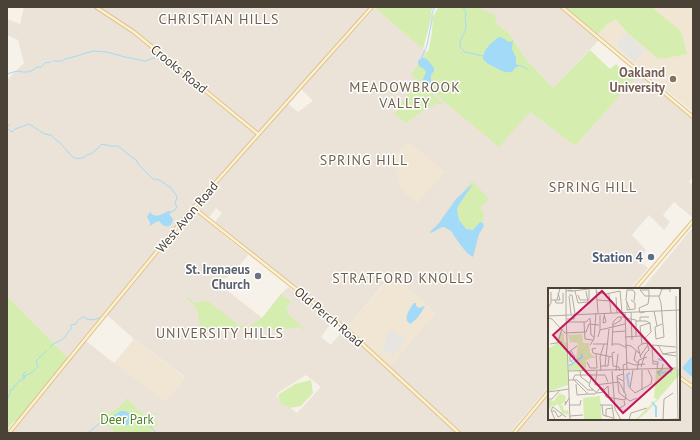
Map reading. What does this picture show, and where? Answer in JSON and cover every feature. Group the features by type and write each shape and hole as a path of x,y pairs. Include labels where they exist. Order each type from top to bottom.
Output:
{"street":[{"name":"Crooks Road","path":"96,7 134,32 258,134"},
{"name":"West Avon Road","path":"9,433 194,208 372,7"},
{"path":"562,7 693,116"},
{"name":"Old Perch Road","path":"194,208 345,328 459,433"},
{"path":"636,288 693,221"},
{"path":"680,378 693,387"},
{"path":"514,433 548,392"}],"shaded area":[{"path":"24,7 370,7 191,208 67,357 7,296 7,80 24,63 18,40 7,35 7,19 20,24"},
{"path":"477,7 559,7 599,40 553,88 525,58 509,33 477,10"},
{"name":"Oakland University","path":"565,7 693,7 693,112 614,47"},
{"path":"375,8 427,52 411,74 530,112 575,146 639,73 693,119 693,176 689,182 693,186 693,218 674,202 663,215 670,222 664,230 649,215 632,235 646,250 638,260 648,268 632,288 548,288 548,387 510,433 463,433 389,367 435,313 392,274 347,328 215,222 222,213 216,208 209,217 197,208 287,103 298,112 313,101 301,89"},
{"path":"625,34 627,34 645,50 635,62 617,46"},
{"path":"408,141 445,172 417,204 399,185 393,155 398,152"},
{"path":"195,211 248,255 232,274 226,278 214,280 262,318 288,287 333,321 321,337 331,345 344,329 457,433 12,433 86,341 166,401 185,377 134,339 107,315","holes":["306,375 321,387 297,413 276,396 279,392"]},
{"path":"693,227 693,385 680,376 680,288 643,288"},
{"path":"393,274 435,313 389,367 347,328"},
{"path":"390,330 405,339 404,343 394,355 382,349"},
{"path":"134,339 185,378 166,402 114,363"},
{"path":"680,380 693,389 693,433 517,433 548,396 548,420 680,420"}],"green space":[{"path":"434,7 431,11 431,19 423,49 375,8"},
{"path":"439,7 479,7 494,14 497,24 509,33 525,58 553,88 590,50 610,69 616,64 622,69 630,70 637,76 575,146 530,112 499,147 411,74 429,49 433,16"},
{"path":"565,7 653,7 681,31 687,54 661,59 657,58 628,33 616,19 606,25 598,34"},
{"path":"413,78 444,104 430,107 406,123 395,114 413,87"},
{"path":"472,181 489,199 480,208 484,212 484,219 471,230 466,229 459,220 457,211 458,206 472,184 463,191"},
{"name":"UNIVERSITY HILLS","path":"281,294 291,302 286,308 289,315 302,326 306,333 301,327 277,330 250,327 250,325 262,318"},
{"path":"7,296 68,358 16,422 14,421 7,430"},
{"name":"UNIVERSITY HILLS","path":"188,297 194,303 204,301 209,302 240,326 246,325 246,327 215,331 213,340 213,331 201,329 197,310 186,298"},
{"path":"311,380 313,393 301,406 290,408 281,404 278,395 295,384"},
{"name":"Deer Park","path":"127,398 138,410 150,419 156,412 157,413 151,420 157,424 150,433 117,433 97,418 101,416 101,407 103,416 117,409"}],"water":[{"path":"499,37 509,42 513,40 512,49 516,58 516,64 521,66 516,67 512,72 502,71 483,59 486,49"},
{"path":"422,57 428,60 434,68 429,87 425,86 422,82 426,72 418,64 418,61"},
{"path":"472,184 457,210 459,220 466,229 473,230 480,222 483,223 484,226 479,234 473,257 467,253 451,231 442,227 431,233 430,232 439,223 456,199"},
{"path":"170,211 171,212 169,214 173,219 171,225 165,226 159,221 150,226 150,222 147,217 150,212 157,216"},
{"path":"414,303 416,303 416,306 419,308 425,306 417,318 410,324 407,321 407,314"},
{"path":"693,355 693,376 691,376 682,368"},
{"path":"121,411 125,411 134,418 127,425 116,424 111,418"}],"waterway":[{"path":"422,57 427,45 432,13 435,7"},
{"path":"463,7 466,13 466,27 460,41 460,47 465,52 483,56"},
{"path":"53,61 62,61 93,51 107,52 145,61 157,57"},
{"path":"7,74 17,71 28,72 50,62"},
{"path":"521,66 528,70"},
{"path":"7,128 12,132 15,129 29,124 42,133 51,135 72,156 76,158 85,157 86,155 95,151 102,144 118,146 137,161 138,164 152,178 155,180 158,179 171,188 177,198 175,203 177,207 170,213"},
{"path":"50,347 65,337 71,329 71,325 76,324 80,318 84,317 91,320 99,318"},
{"path":"7,400 10,390 25,378 24,376 38,366 36,362 37,360 46,351"},
{"path":"23,378 25,372"},
{"path":"7,400 7,404"},
{"path":"88,433 101,422 111,418"},
{"path":"133,421 146,424 156,433"}],"place":[{"name":"Oakland University","path":"673,79"},
{"name":"Station 4","path":"651,257"},
{"name":"St. Irenaeus Church","path":"258,276"}],"district":[{"name":"CHRISTIAN HILLS","path":"219,19"},
{"name":"MEADOWBROOK VALLEY","path":"405,96"},
{"name":"SPRING HILL","path":"364,160"},
{"name":"SPRING HILL","path":"593,187"},
{"name":"STRATFORD KNOLLS","path":"403,278"},
{"name":"UNIVERSITY HILLS","path":"220,333"}]}
